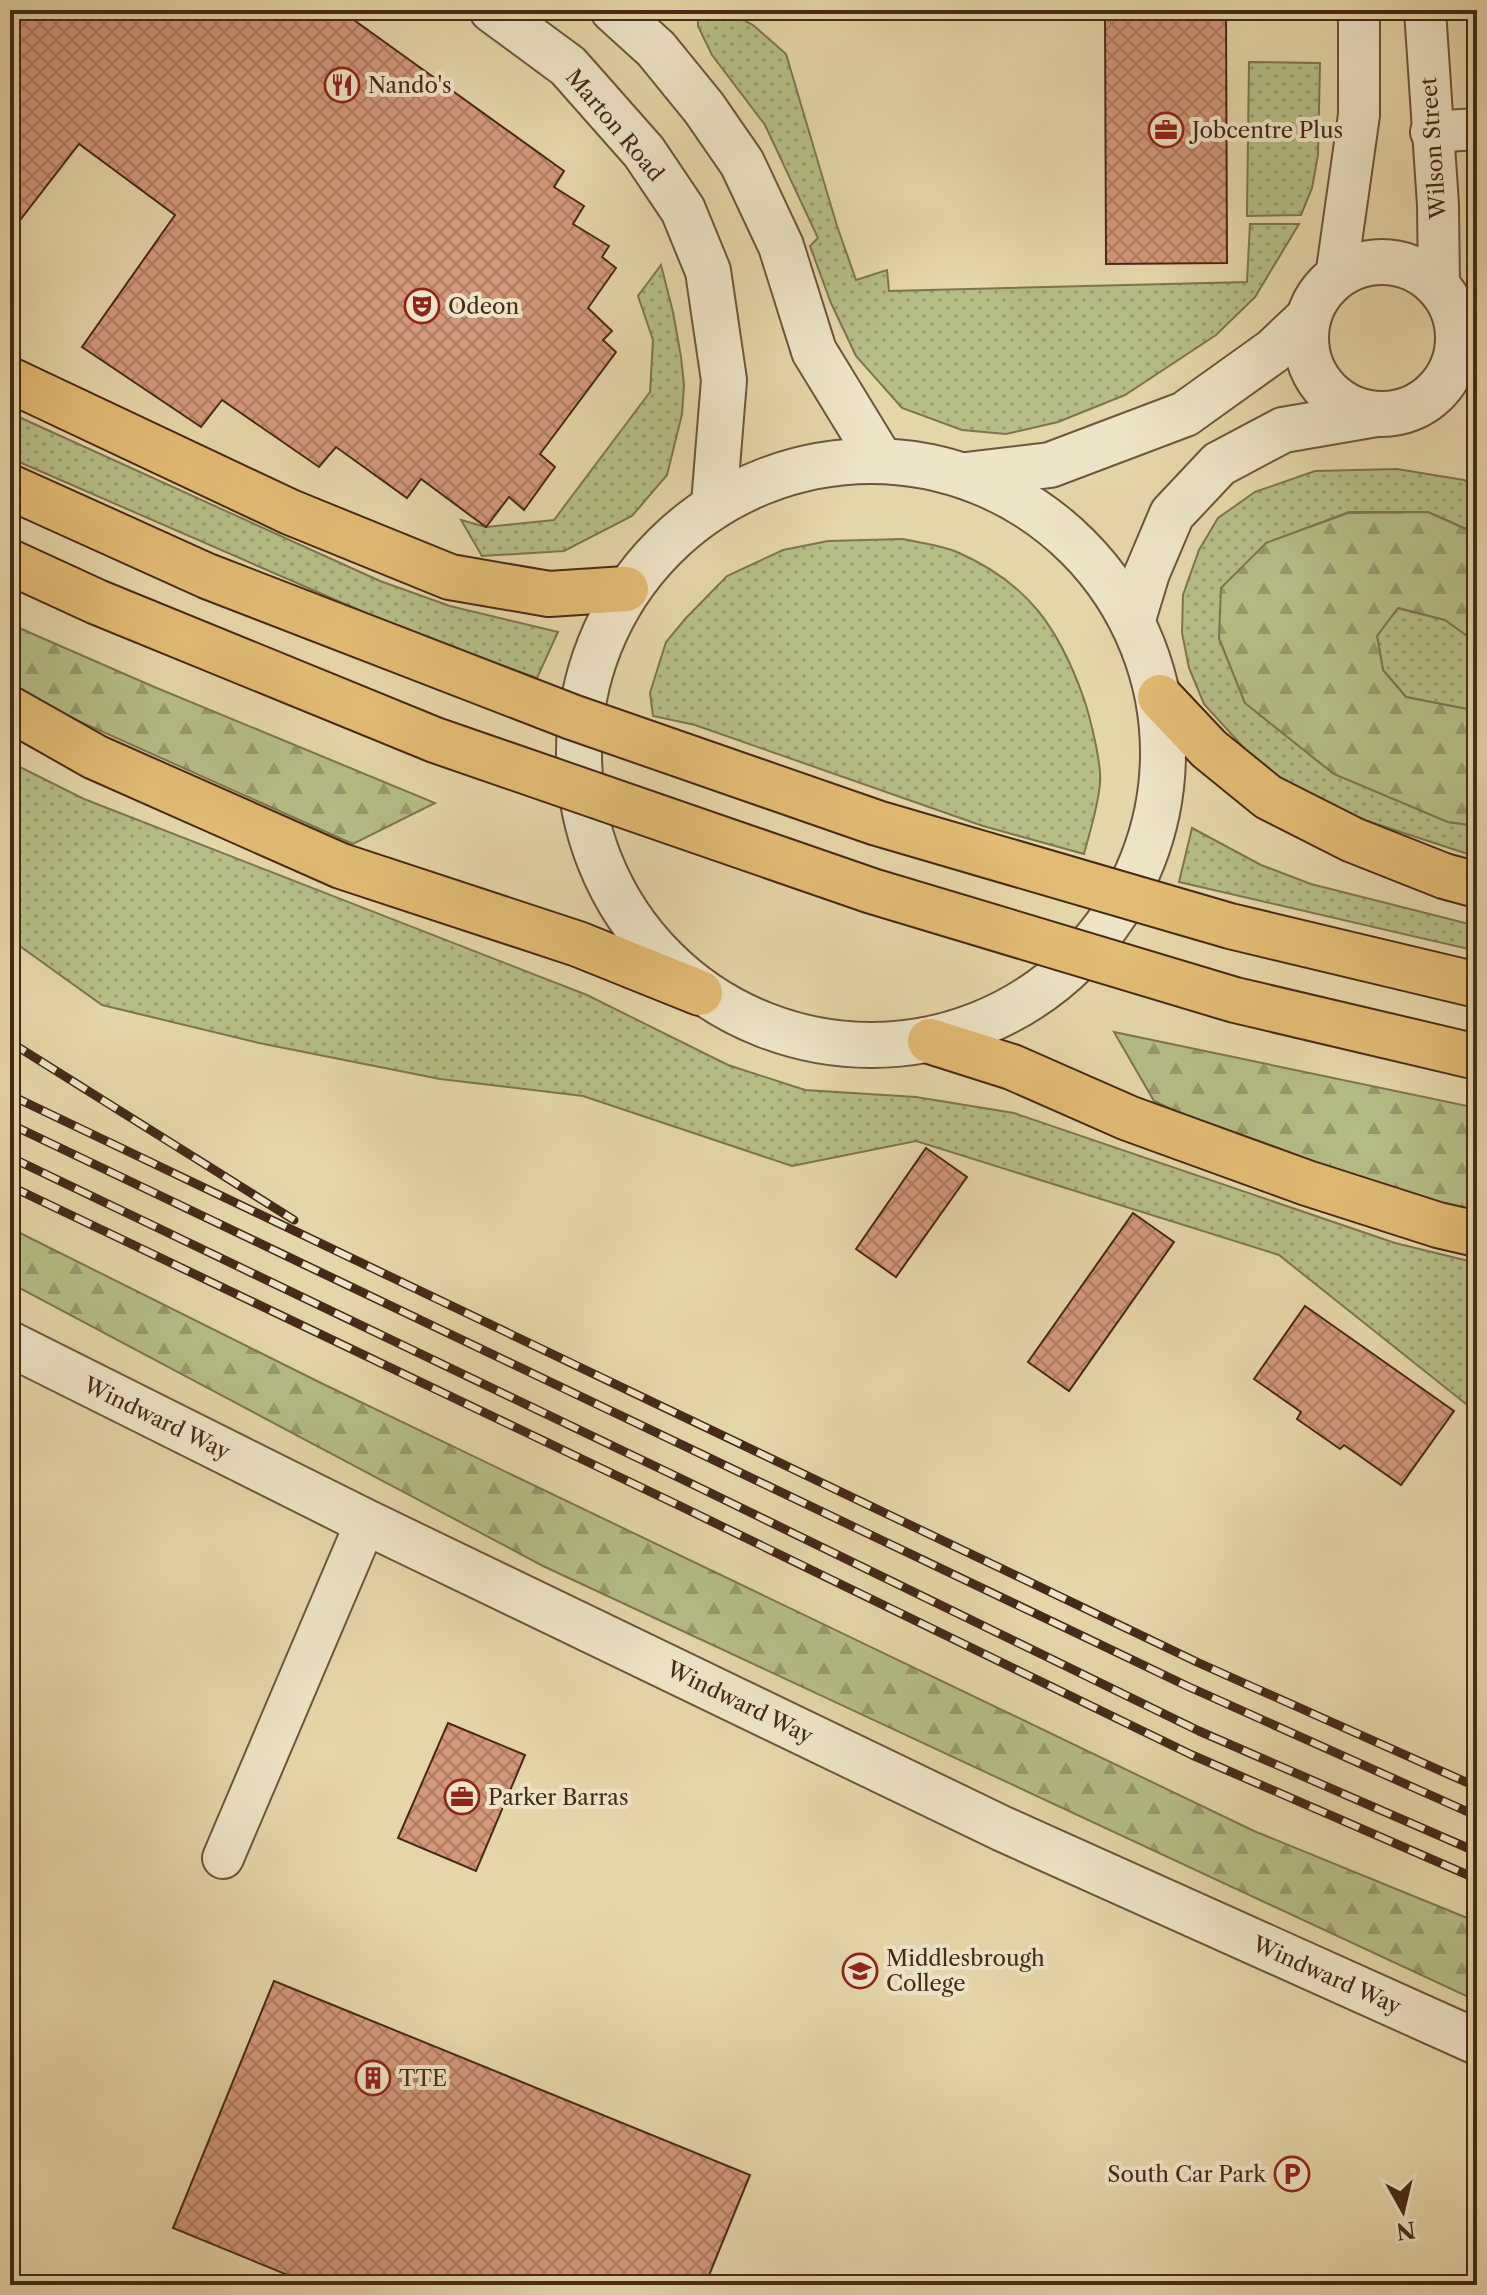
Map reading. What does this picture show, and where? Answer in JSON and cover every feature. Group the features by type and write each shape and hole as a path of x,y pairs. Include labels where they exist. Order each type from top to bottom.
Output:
{"highway":[{"path":"10,380 290,512 450,577 549,594 626,589"},
{"path":"10,487 207,576 528,700 877,823 1230,926 1477,985"},
{"path":"10,562 97,602 435,740 872,891 1235,1000 1477,1057"},
{"path":"1160,697 1209,749 1268,797 1353,840 1444,876 1477,885"},
{"path":"10,709 95,757 341,866 578,944 700,993"},
{"path":"930,1041 1012,1067 1128,1118 1307,1183 1438,1225 1477,1234"}],"street":[{"name":"Marton Road","path":"492,10 568,66 644,152 683,210 708,271 724,380 714,504"},
{"path":"613,10 656,49 704,108 742,163 781,246 814,351 880,459"},
{"path":"1336,277 1359,115 1359,10"},
{"name":"Wilson Street","path":"1425,10 1438,205 1439,286"},
{"path":"1431,132 1477,129"},
{"path":"966,475 1050,465 1185,414 1273,351 1308,318 1319,295 1336,277 1356,266 1378,262 1401,264 1422,272 1439,286 1453,309 1459,334 1456,361 1460,393 1401,412 1283,430 1219,464 1172,514 1147,573 1133,619"},
{"path":"1308,318 1306,345 1313,371 1328,392 1349,407 1376,414"},
{"path":"880,459 923,464 966,475 1034,508 1091,557 1133,619 1160,697 1164,774 1149,848 1115,916 1065,974 1002,1016 930,1041 849,1046 771,1030 700,993 635,930 592,850 576,761 588,672 626,589 665,542 714,504 793,469 880,459"},
{"name":"Windward Way","path":"10,1344 366,1522 1003,1829 1477,2042"},
{"path":"223,1858 366,1522"}],"green space":[{"path":"698,10 725,10 753,25 786,54 856,280 887,270 889,291 1247,282 1250,224 1299,224 1255,297 1216,335 1125,395 1058,422 1006,434 962,430 902,408 856,356 831,303 810,246 818,238 765,125 712,55 698,26"},
{"path":"1249,62 1320,63 1318,155 1312,188 1301,215 1247,216"},
{"path":"661,265 673,312 684,385 682,414 667,475 632,516 564,551 482,556 461,520 486,527 554,520 650,392 653,340 638,296"},
{"path":"10,413 380,581 450,606 558,632 537,678 414,634 10,458"},
{"path":"1397,469 1464,480 1477,489 1477,534 1428,512 1349,512 1266,543 1219,638 1245,703 1334,774 1448,822 1477,826 1477,857 1349,815 1264,770 1204,704 1189,668 1182,633 1183,595 1199,550 1218,518 1255,492 1315,471"},
{"path":"1428,512 1477,534 1477,643 1445,620 1398,608 1377,636 1383,670 1406,697 1477,711 1477,826 1448,822 1334,774 1245,703 1219,638 1221,588 1266,543 1348,513"},
{"path":"903,539 951,550 982,564 1022,593 1052,629 1084,699 1099,765 1098,801 1084,854 983,826 695,725 653,716 650,693 666,642 727,576 783,550 828,541"},
{"path":"1397,608 1445,620 1477,643 1477,711 1406,697 1383,670 1377,636"},
{"path":"10,624 435,803 353,844 14,692"},
{"path":"10,762 84,799 587,995 728,1065 805,1090 916,1097 1014,1113 1395,1243 1477,1263 1477,1393 1466,1404 1279,1255 916,1141 792,1166 583,1096 440,1079 259,1043 102,1005 10,939"},
{"path":"1192,828 1261,865 1311,884 1477,926 1477,951 1179,882"},
{"path":"1114,1032 1477,1108 1477,1218 1281,1160 1154,1101"},
{"path":"10,1228 321,1383 1254,1831 1477,1922 1477,2001 543,1566 10,1283"}],"building":[{"path":"10,10 340,10 564,171 554,187 584,206 573,224 609,246 602,257 616,268 588,308 612,331 603,340 616,352 540,454 555,467 524,510 509,497 486,527 421,479 407,498 336,447 319,467 222,400 201,427 82,347 175,215 79,144 10,233"},
{"name":"Jobcentre Plus","path":"1105,10 1226,10 1227,263 1106,264"},
{"path":"926,1148 967,1177 896,1277 856,1249"},
{"path":"1133,1213 1174,1242 1069,1391 1028,1362"},
{"path":"1305,1306 1454,1411 1401,1485 1344,1445 1340,1449 1297,1419 1301,1412 1254,1379"},
{"name":"Parker Barras","path":"448,1723 525,1755 476,1871 398,1838"},
{"name":"TTE","path":"274,1981 750,2175 705,2285 312,2285 173,2228"}],"railway":[{"path":"10,1042 294,1220"},
{"path":"10,1095 1199,1663 1477,1787"},
{"path":"10,1124 1187,1686 1477,1816"},
{"path":"10,1157 1199,1731 1477,1852"},
{"path":"10,1186 1192,1755 1477,1879"}],"place":[{"name":"Nando's","path":"342,85"},
{"name":"Jobcentre Plus","path":"1166,130"},
{"name":"Odeon","path":"422,306"},
{"name":"Parker Barras","path":"462,1797"},
{"name":"Middlesbrough College","path":"860,1971"},
{"name":"TTE","path":"373,2078"},
{"name":"South Car Park","path":"1292,2174"}]}
